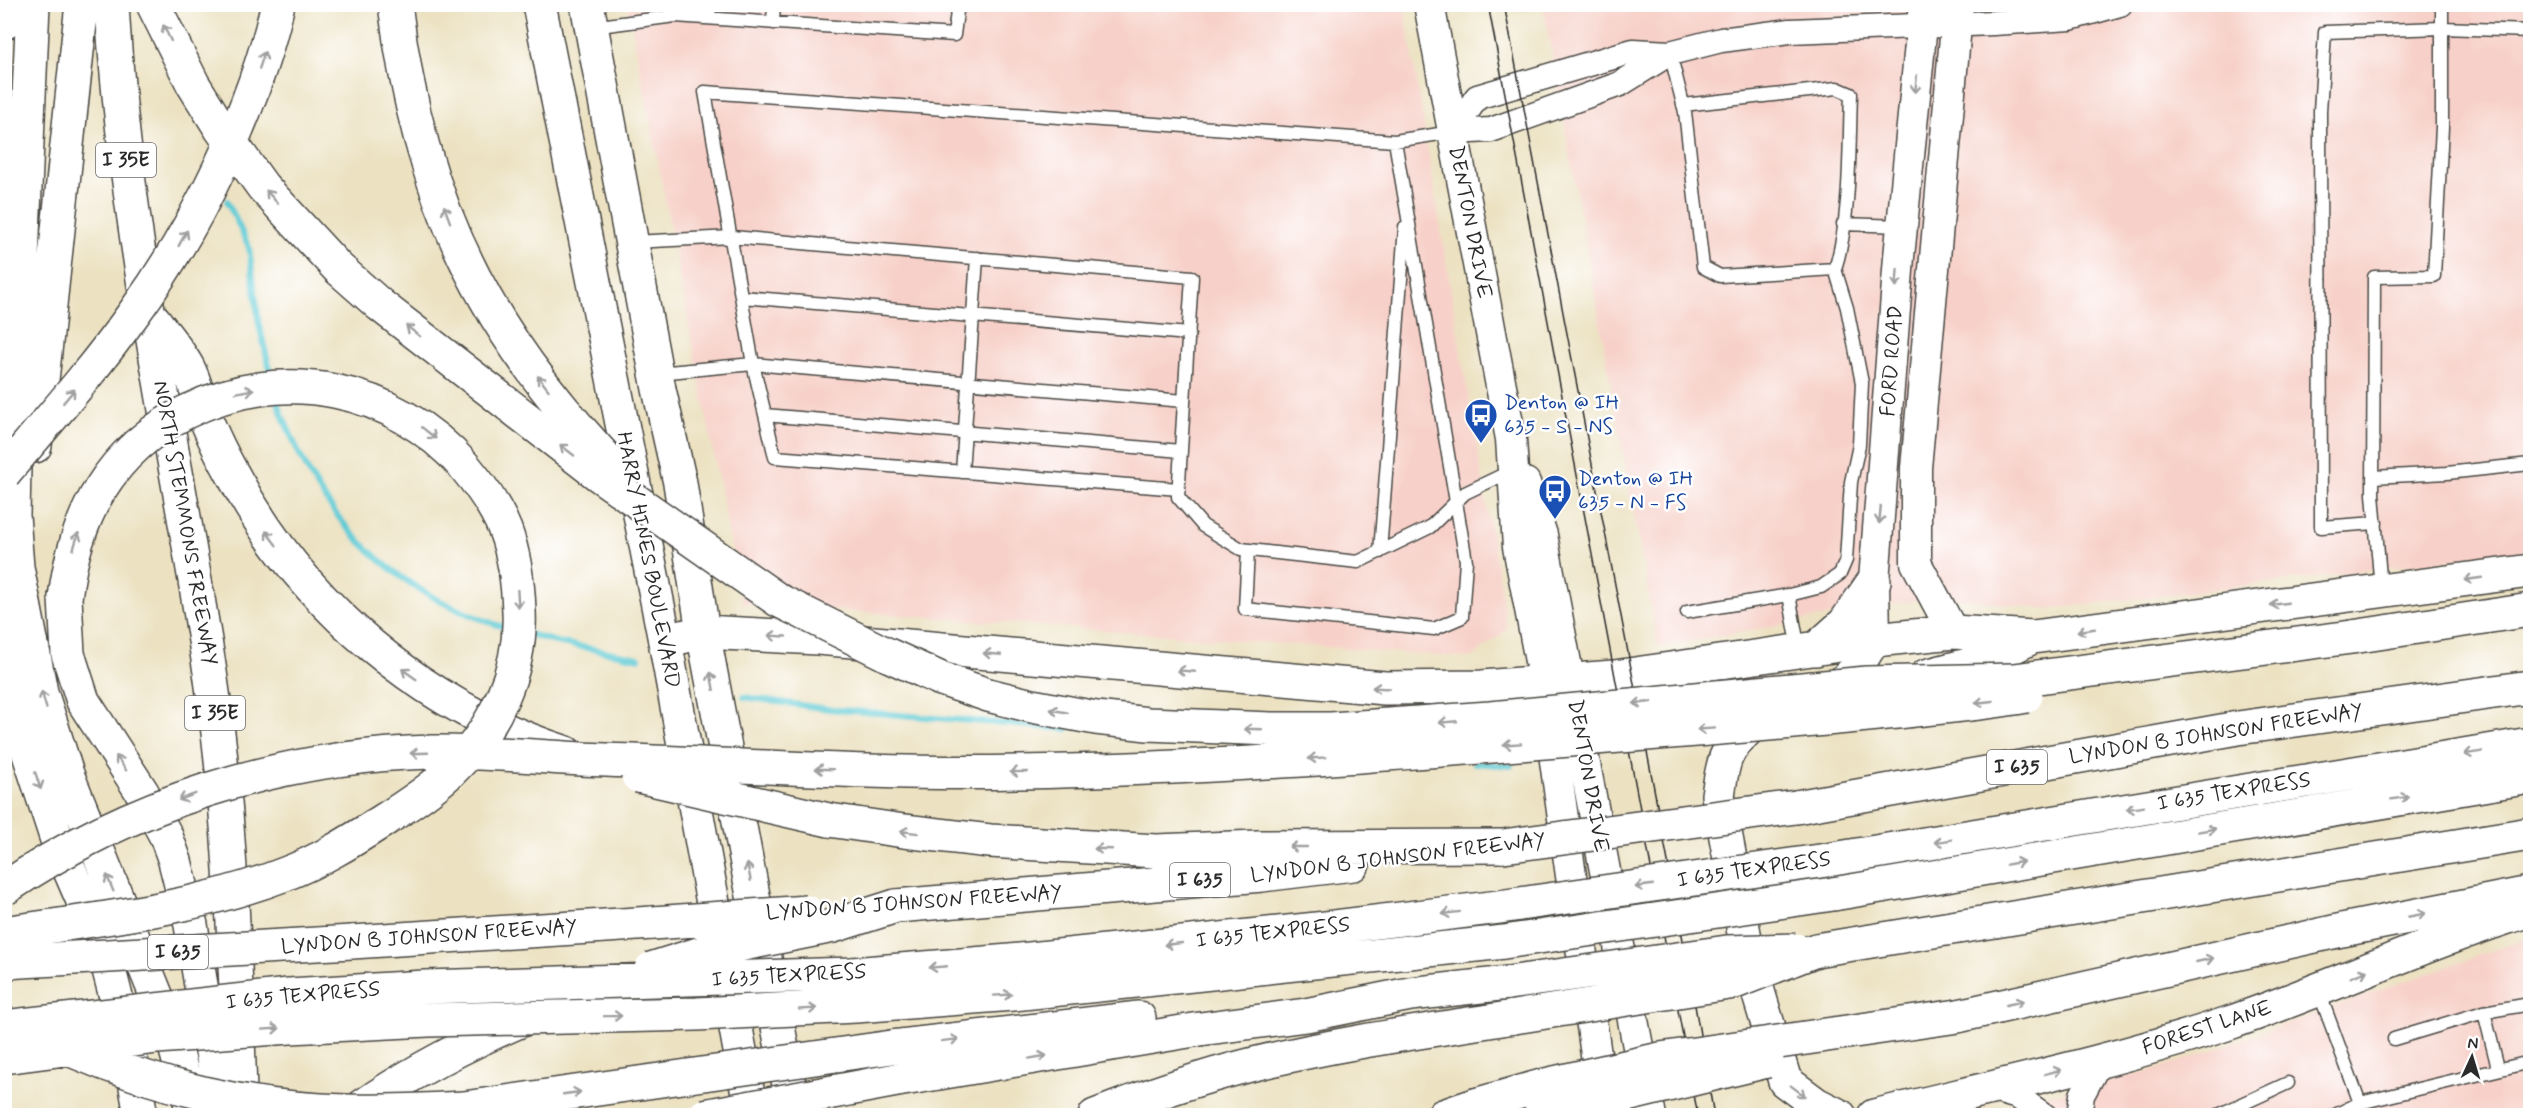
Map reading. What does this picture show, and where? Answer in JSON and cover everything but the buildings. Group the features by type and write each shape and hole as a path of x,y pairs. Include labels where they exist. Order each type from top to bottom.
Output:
{"main road":[{"path":"4,23 6,4"},
{"path":"33,4 23,179 13,516 23,732 58,843 103,947 129,1047 141,1116"},
{"path":"82,4 17,632 41,692 67,774 171,1032 194,1116"},
{"name":"NORTH STEMMONS FREEWAY","path":"112,4 123,138 149,314 210,674 220,752 235,964 241,1116"},
{"path":"153,4 193,84 221,129 263,187 338,268 380,305 572,454 778,600 838,632 941,679 988,695 1096,718 1149,724 1271,729 1408,725 1867,683 2014,680 2352,638"},
{"path":"4,473 106,351 136,311 181,242 239,121 263,58 278,4"},
{"path":"395,4 409,90 424,149 459,245 485,298 507,333 559,403 606,458 666,521"},
{"name":"HARRY HINES BOULEVARD","path":"539,4 665,641 752,1116"},
{"name":"HARRY HINES BOULEVARD","path":"589,16 656,374 680,483 703,632 795,1116"},
{"path":"586,249 631,242"},
{"path":"149,314 188,368 208,424 263,527 325,602 372,648 442,697 483,721 527,741 633,774 829,820 990,841 1156,851 1258,847 1503,846"},
{"path":"4,933 136,914 211,898 286,874 346,844 418,797 463,758 485,729 505,692 516,658 519,638 518,594 505,530 472,475 445,446 408,418 362,396 326,390 265,388 230,395 175,418 143,440 114,469 89,507 72,552 65,598 68,654 83,701 146,800 166,836 175,861 191,925 221,1106 228,1116"},
{"path":"665,641 703,632 818,638 1384,688 1482,687 1614,677 1875,640 1953,632 2033,637 2530,571"},
{"path":"1808,650 1829,640 1845,623 1874,581"},
{"path":"4,890 50,860 108,830 195,794 282,771 338,760 392,754 497,753 580,759 876,771 1013,772 1282,761 1800,722 2007,700 2352,638 2530,610"},
{"path":"1840,1116 1816,1104 1785,1081 1750,965 1718,795 1722,766 1730,745 1759,719 1800,704 1824,698 1870,692 1987,660 2033,637"},
{"path":"2238,728 2530,669"},
{"name":"LYNDON B JOHNSON FREEWAY","path":"4,962 653,923 896,906 1262,875 1796,807 2238,728 2530,687"},
{"name":"I 635 TEXPRESS","path":"4,1027 301,994 425,987 852,974 999,962 1476,910 1827,860 2530,744"},
{"name":"I 635 TEXPRESS","path":"4,1057 157,1037 290,1027 428,1020 697,1014 856,1006 1013,994 1504,942 1833,894 2530,777"},
{"path":"4,1019 94,1060 194,1091 251,1102 344,1111 464,1108 892,1047 1304,998 1410,994 1508,983 1727,952 1827,948 2530,834"},
{"path":"1540,1116 1958,1016 2331,932 2530,893"},
{"path":"349,1116 375,1096 424,1066 474,1040 566,1001 651,969 708,951 833,926 896,906"},
{"name":"FOREST LANE","path":"1874,1116 2101,1060 2228,1023 2319,990 2471,928 2530,910"},
{"path":"1095,1116 1212,1075 1252,1064 1360,1042 1735,982 1827,948"},
{"path":"704,1116 897,1080 1200,1029 1306,1015 1410,994"},
{"path":"1443,1116 1545,1085 1660,1059 1958,1016"}],"street":[{"name":"DENTON DRIVE","path":"1429,4 1511,439 1518,548 1557,681 1651,1116"},
{"path":"1453,132 1477,97 1633,51 1670,53 1721,40 1923,15 2070,18 2120,4"},
{"name":"FORD ROAD","path":"1875,640 1868,476 1888,417 1876,383 1902,226 1923,15"},
{"name":"FORD ROAD","path":"1953,632 1916,563 1916,468 1957,15"},
{"path":"1453,132 1491,130 1620,84 1670,53"},
{"path":"1888,417 1920,420"},
{"name":"DENTON DRIVE","path":"1511,439 1542,536 1605,1116"},
{"path":"1824,698 1861,663 1875,640"},
{"path":"2079,1116 2082,1095 2101,1060"},
{"path":"1988,1089 2018,1097 2045,1116"}],"lane":[{"path":"709,18 710,4"},
{"path":"773,22 774,4"},
{"path":"589,16 675,16 954,35 958,4"},
{"path":"2382,591 2373,477 2374,277 2434,276 2442,127 2442,4"},
{"path":"2376,523 2321,527 2320,111 2325,32 2442,28 2530,31"},
{"path":"1670,53 1683,105 1703,267 1720,276 1835,269"},
{"path":"1683,105 1837,88 1851,94 1841,252 1835,269 1847,308 1876,383 1858,445 1868,476 1846,560 1840,574 1821,587 1789,595 1688,612"},
{"path":"1179,489 776,456 753,364 705,92 1395,141 1453,132"},
{"path":"1248,550 1245,609 1434,629 1462,617 1466,561 1395,141"},
{"path":"1380,552 1406,208"},
{"path":"1843,224 1902,226"},
{"path":"631,242 732,237 1192,277 1178,497 1203,526 1241,549 1358,562 1430,527 1465,494 1513,470"},
{"path":"962,472 977,258"},
{"path":"742,297 1188,334"},
{"path":"656,374 753,364 1184,401"},
{"path":"765,415 1181,451"},
{"path":"2373,477 2447,473 2530,464"},
{"path":"1789,595 1808,650"},
{"path":"2319,990 2360,1103"},
{"path":"2394,1039 2484,1012 2530,1004"},
{"path":"2484,1012 2498,1068"},
{"path":"2333,1116 2360,1103 2530,1062"},
{"path":"2216,1116 2288,1083"}],"shaded area":[{"path":"628,5 1404,5 1507,629 1472,658 742,603"},
{"path":"1543,5 2530,5 2530,551 2049,609 1940,596 1658,647"},
{"path":"2530,937 2530,1115 1964,1116 2168,1066"}],"waterway":[{"path":"227,201 249,247 259,324 272,379"},
{"path":"277,398 297,449 315,482 335,512 358,539 383,563 411,584 442,602 510,629"},
{"path":"529,634 556,642 639,658"},
{"path":"744,697 828,709 1067,729"},
{"path":"1475,763 1511,766"}],"tram line":[{"path":"1488,4 1698,1116"},
{"path":"1504,4 1691,982 1714,1116"}],"place":[{"name":"Denton @ IH 635 - S - NS","path":"1481,444"},
{"name":"Denton @ IH 635 - N - FS","path":"1555,520"}]}
